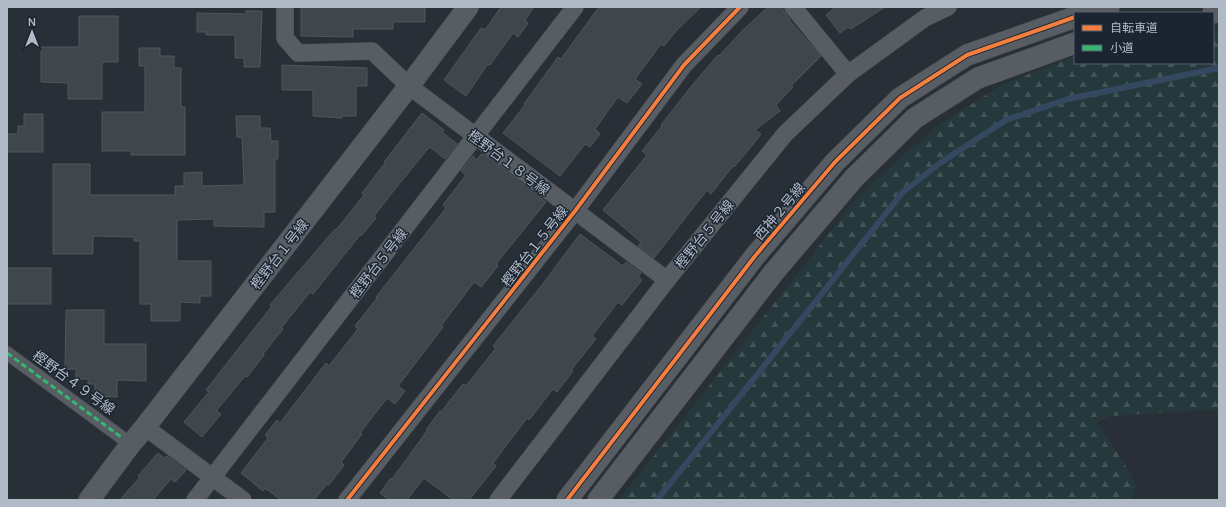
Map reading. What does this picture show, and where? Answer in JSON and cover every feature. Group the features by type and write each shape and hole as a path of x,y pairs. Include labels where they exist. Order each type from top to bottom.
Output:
{"street":[{"name":"樫野台１８号線","path":"286,7 284,38 298,53 372,51 409,86 667,280"},
{"name":"樫野台１号線","path":"89,500 409,86 468,7"},
{"name":"樫野台５号線","path":"195,500 576,7"},
{"name":"樫野台１５号線","path":"347,500 575,211 684,65 740,7"},
{"path":"793,7 848,74"},
{"name":"樫野台５号線","path":"498,500 667,280 785,134 848,74 925,18 948,7"},
{"path":"1090,12 1109,7"},
{"name":"西神２号線","path":"567,500 755,256 835,162 900,98 967,55 1074,17"},
{"path":"598,500 774,272 854,178 915,118 978,78 1074,43"},
{"name":"樫野台４９号線","path":"7,353 121,437"},
{"path":"145,427 243,500"}],"green space":[{"path":"1219,29 1219,409 1111,416 1097,422 1131,474 1136,488 1131,500 619,500 862,192 936,127 1003,84 1074,56 1074,64 1214,64 1214,30"}],"building":[{"path":"301,7 425,7 425,22 393,22 393,29 353,29 353,37 301,36"},
{"path":"501,7 534,7 525,20 528,23 518,37 513,33 490,65 488,64 466,96 444,80 481,28 485,30"},
{"path":"599,7 701,7 676,31 664,46 661,44 635,79 642,84 627,103 618,97 595,129 600,134 590,147 585,144 560,176 503,133 525,105 524,104 558,57 561,59"},
{"path":"768,7 781,7 790,21 821,56 791,86 793,87 776,105 780,111 755,130 761,134 750,148 734,167 733,166 711,194 707,190 654,258 638,246 641,242 603,210 647,155 642,151 694,83 718,55 719,56 744,29"},
{"path":"836,7 885,7 851,29 848,27 840,33 826,15"},
{"path":"246,11 262,11 260,67 244,67 244,58 235,58 235,35 206,35 206,32 197,32 197,13 246,14"},
{"path":"79,16 118,16 118,62 102,62 102,99 68,99 68,83 41,82 41,47 79,47"},
{"path":"139,48 160,48 160,56 174,56 174,68 181,68 181,107 185,107 185,155 131,155 131,151 102,151 102,112 145,112 145,66 139,66"},
{"path":"282,65 367,68 367,86 356,86 356,116 342,116 342,118 313,116 313,90 282,90"},
{"path":"422,113 444,130 442,132 457,144 445,159 430,147 426,151 374,216 376,218 361,236 360,235 313,294 310,292 281,328 283,329 247,377 245,376 216,411 221,414 202,437 184,422 209,392 206,390 272,306 270,305 335,229 336,230 364,195 362,193"},
{"path":"24,114 43,114 43,152 7,152 7,134 18,134 18,126 24,126"},
{"path":"236,116 260,116 260,128 270,128 271,141 278,141 278,159 275,159 275,212 264,212 264,227 214,226 214,219 177,220 177,261 211,261 211,296 200,296 200,303 180,302 180,321 151,321 151,304 140,304 140,241 134,241 134,237 93,236 93,254 53,254 53,164 90,164 90,195 175,195 175,186 184,186 184,173 202,172 202,186 244,185 242,137 237,137"},
{"path":"481,154 486,156 546,202 496,264 498,266 481,287 474,282 441,326 443,327 398,386 405,391 395,404 387,398 360,433 362,434 341,462 344,465 329,485 327,484 314,500 281,500 265,488 263,491 241,473 268,438 265,435 277,420 280,423 326,363 329,366 358,329 355,326 377,298 376,297 446,208 443,205 466,175 461,171 473,156 477,160"},
{"path":"580,234 623,266 626,262 641,273 638,277 642,280 622,305 618,302 592,336 596,339 571,370 573,371 557,392 553,389 529,420 527,418 493,463 496,466 469,500 453,500 424,478 407,500 389,500 380,493 391,478 392,479 440,411 441,412 463,384 466,386 496,348 493,346 542,285"},
{"path":"7,268 51,268 51,304 7,304"},
{"path":"66,310 104,310 104,344 146,344 146,381 117,380 117,397 95,396 95,384 88,384 88,379 76,379 76,369 65,369"},
{"path":"158,453 164,458 167,456 186,470 175,482 171,479 153,500 120,500 140,477 138,476"}],"waterway":[{"path":"657,500 903,192 940,163 1006,120 1068,99 1219,68"}],"marked path":[{"path":"7,353 121,437"}],"cycle path":[{"path":"347,500 575,211 684,65 740,7"},
{"path":"567,500 755,256 835,162 900,98 967,55 1074,17"}]}
